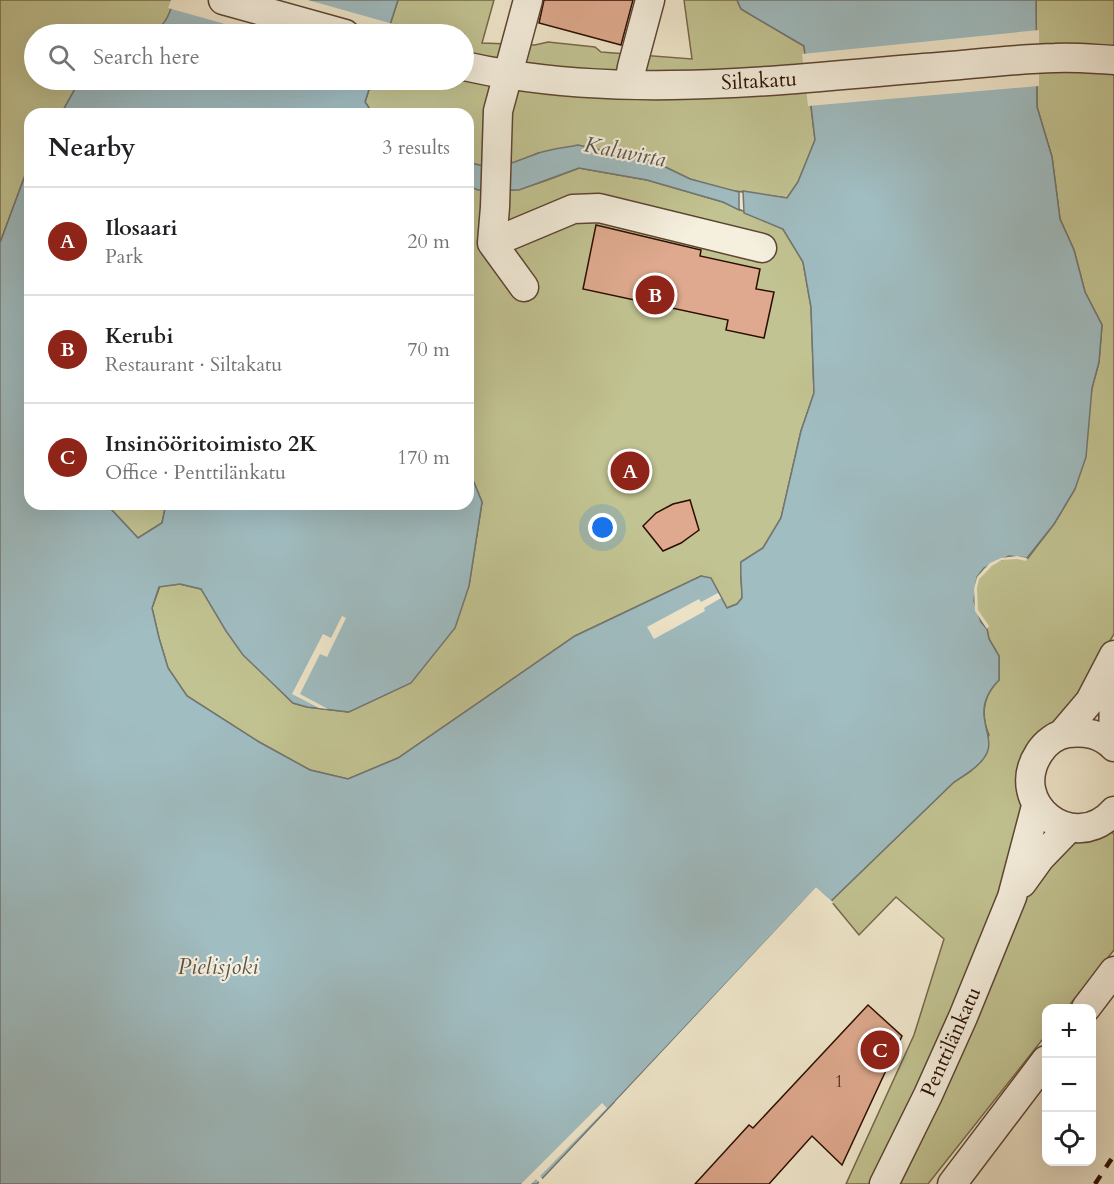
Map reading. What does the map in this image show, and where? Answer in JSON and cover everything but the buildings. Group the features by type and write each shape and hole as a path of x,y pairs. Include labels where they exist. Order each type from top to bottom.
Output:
{"street":[{"path":"223,0 309,24"},
{"path":"524,287 492,243 498,111 528,0"},
{"path":"630,84 632,67 650,0"},
{"name":"Siltakatu","path":"1055,58 1114,43"},
{"name":"Siltakatu","path":"474,68 507,76 563,83 730,83 1055,58 1114,60"},
{"path":"492,243 573,208 599,208 762,248"},
{"path":"1112,818 1089,827 1069,828 1050,820 1036,806 1029,785 1032,764 1043,745 1062,734 1090,701 1114,655"},
{"path":"1113,747 1114,693"},
{"path":"1062,734 1083,731 1099,736 1113,747"},
{"name":"Penttilänkatu","path":"884,1184 954,1036 1012,897 1036,806"},
{"name":"Penttilänkatu","path":"1012,897 1040,858 1069,828"},
{"path":"1089,1004 1114,971"},
{"path":"952,1184 1042,1067"}],"green space":[{"path":"0,0 178,0 175,19 166,24 24,24 24,90 74,90 64,108 24,108 24,178 0,243"},
{"path":"398,0 494,0 482,43 535,45 548,42 595,47 601,52 692,59 684,0 737,0 741,9 804,46 815,140 798,182 787,198 728,190 690,179 655,162 538,153 509,166 482,166 474,164 474,108 369,108 365,102 369,90 474,90 474,24 390,24"},
{"path":"1036,0 1114,0 1114,634 1056,731 1032,808 1109,830 1114,834 1114,950 1070,1004 1042,1004 1042,1040 928,1184 846,1184 914,1035 944,939 896,897 859,935 831,901 954,782 971,771 989,735 984,713 989,692 999,680 999,656 989,639 987,629 975,611 977,577 1001,558 1028,558 1054,524 1075,489 1092,388 1099,362 1102,325 1085,292 1074,250 1060,219 1052,157 1037,107"},
{"path":"579,168 647,180 723,202 783,229 803,262 811,307 814,393 801,431 781,518 763,548 741,562 742,598 737,604 727,608 711,579 701,576 575,636 398,758 348,779 310,770 259,742 187,696 168,668 159,638 152,608 160,586 180,584 201,589 279,689 293,703 348,712 469,586 482,502 474,483 474,188 496,191 510,190 538,183"},
{"path":"112,510 165,510 162,523 138,538"}],"water":[{"path":"174,0 398,0 390,24 162,24"},
{"name":"Pielisjoki","path":"737,0 1036,0 1037,107 1052,157 1060,219 1074,250 1085,292 1102,325 1099,362 1092,388 1086,457 1075,489 1054,524 1027,558 1009,556 984,568 977,577 974,601 981,622 987,629 989,639 999,656 999,680 988,694 985,704 984,716 989,742 983,760 954,782 831,901 816,888 537,1184 0,1184 0,243 24,178 24,510 112,510 138,538 162,523 165,510 474,510 474,483 482,502 469,586 455,628 411,683 349,712 293,703 243,655 201,589 180,584 159,587 152,608 159,638 168,668 187,696 259,742 310,770 348,779 398,758 575,636 701,576 711,578 727,608 737,604 742,598 741,562 763,548 781,518 801,431 814,393 811,307 803,262 783,229 744,213 743,191 787,198 798,182 815,140 804,46 741,9"},
{"path":"74,90 369,90 365,102 369,108 64,108"},
{"path":"578,145 655,162 690,179 739,192 739,210 723,202 647,180 579,168 519,190 474,188 474,164 503,166 551,150"}],"pier":[{"path":"171,0 308,0 393,24 225,24 168,8"},
{"path":"1039,30 1039,86 808,106 802,54"},
{"path":"1017,556 1027,558 1026,561 1002,560 979,579 978,610 989,626 987,629 975,611 974,589 977,577 990,563 1001,558"},
{"path":"718,593 721,598 704,608 705,611 654,639 647,627 699,599 701,602"},
{"path":"342,616 346,618 327,657 320,654 300,694 328,709 319,708 292,694 323,634 331,638"},
{"path":"816,887 834,903 830,904 816,891 617,1104 615,1102"},
{"path":"602,1103 607,1108 540,1176 544,1181 541,1184 536,1179 531,1184 521,1184"}],"railway":[{"path":"1095,1184 1114,1155"}],"place":[{"name":"Kerubi","path":"655,295"},
{"name":"Ilosaari","path":"630,471"},
{"name":"Insinööritoimisto 2K","path":"880,1050"}],"water label":[{"name":"Kaluvirta","path":"625,152"}]}
